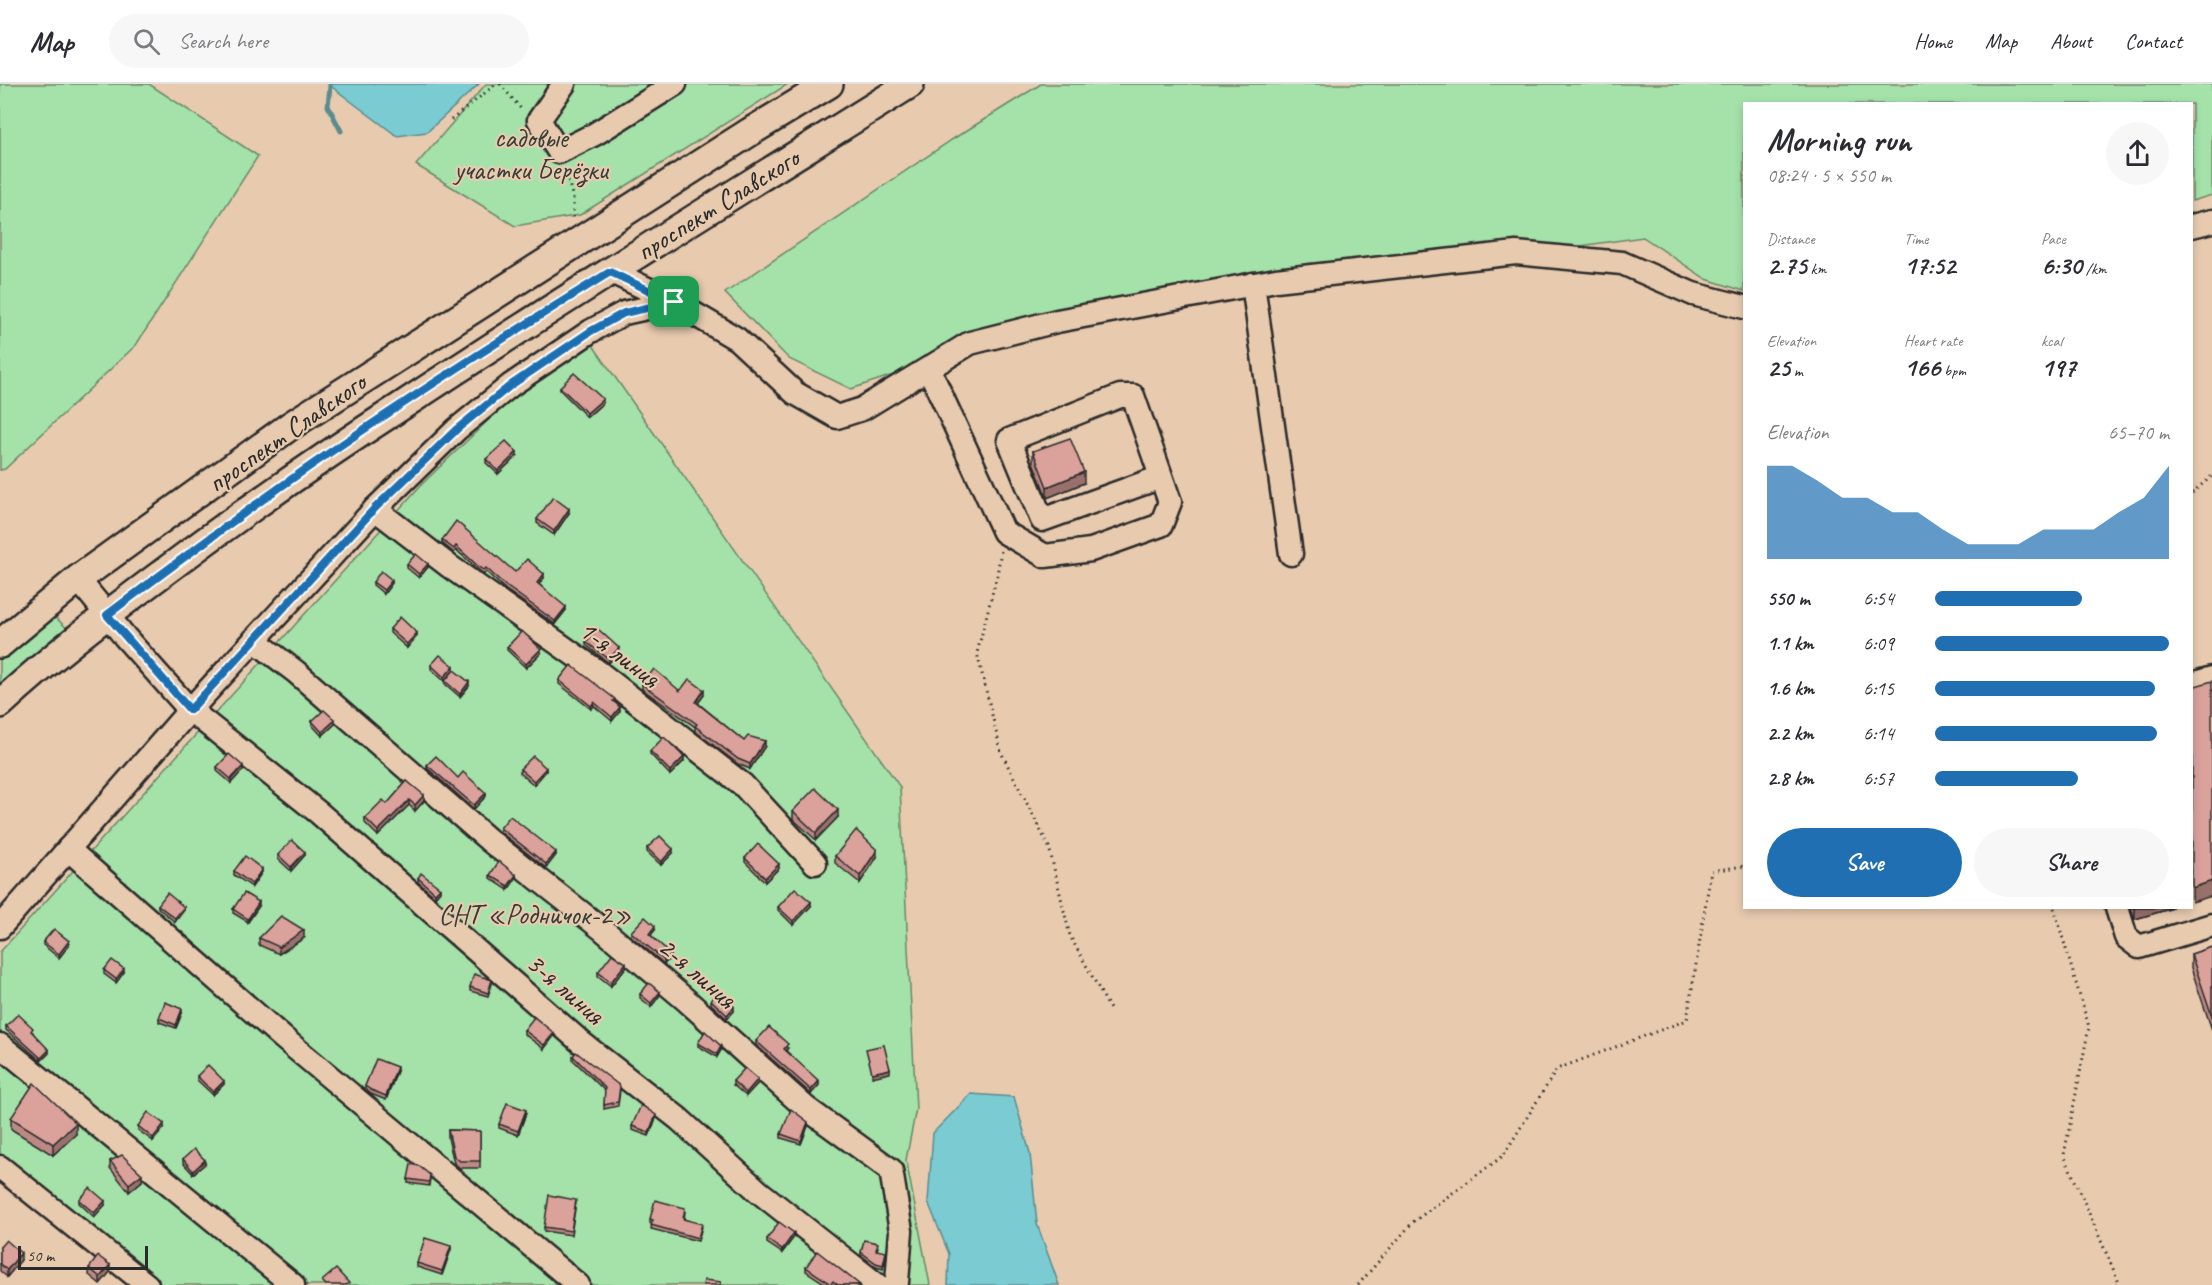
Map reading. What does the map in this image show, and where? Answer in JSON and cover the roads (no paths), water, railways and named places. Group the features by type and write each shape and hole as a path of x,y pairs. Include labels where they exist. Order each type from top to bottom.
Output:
{"main road":[{"name":"проспект Славского","path":"0,644 78,579 291,426 829,84"},
{"name":"проспект Славского","path":"0,704 35,672 107,615 317,461 502,339 910,84"}],"street":[{"path":"564,84 539,120 559,152 595,134 675,84"},
{"path":"2193,226 2212,221"},
{"path":"610,272 674,302 737,339 795,393 837,417 862,410 970,343 1057,321 1253,284 1516,253 1622,263 1693,294 1743,307"},
{"path":"1253,284 1291,554"},
{"path":"0,927 190,710 375,508 457,429 511,385 591,331 624,313 674,302"},
{"path":"929,369 1004,532 1045,556 1091,550 1161,525 1170,502 1133,396 1120,396 1009,440 1042,520 1161,477"},
{"name":"1-я линия","path":"375,508 449,566 597,671 743,785 815,862"},
{"name":"3-я линия","path":"78,579 190,710 319,813 583,1044 679,1119 758,1191 877,1285"},
{"name":"2-я линия","path":"254,640 296,672 490,841 602,929 806,1108 891,1170 901,1231 897,1282 893,1285"},
{"path":"2193,684 2212,678"},
{"path":"68,849 282,1037 578,1285"},
{"path":"2117,909 2126,937 2139,947 2212,925"},
{"path":"0,1045 292,1285"},
{"path":"0,1167 147,1285"}],"water":[{"path":"328,84 479,84 427,132 397,136"},
{"path":"971,1094 1014,1097 1030,1153 1037,1224 1059,1285 948,1285 949,1254 928,1202 933,1133"}],"waterway":[{"path":"330,86 328,106 341,131"}],"park label":[{"name":"садовые участки Берёзки","path":"531,153"},
{"name":"СНТ «Родничок-2»","path":"535,914"}]}
